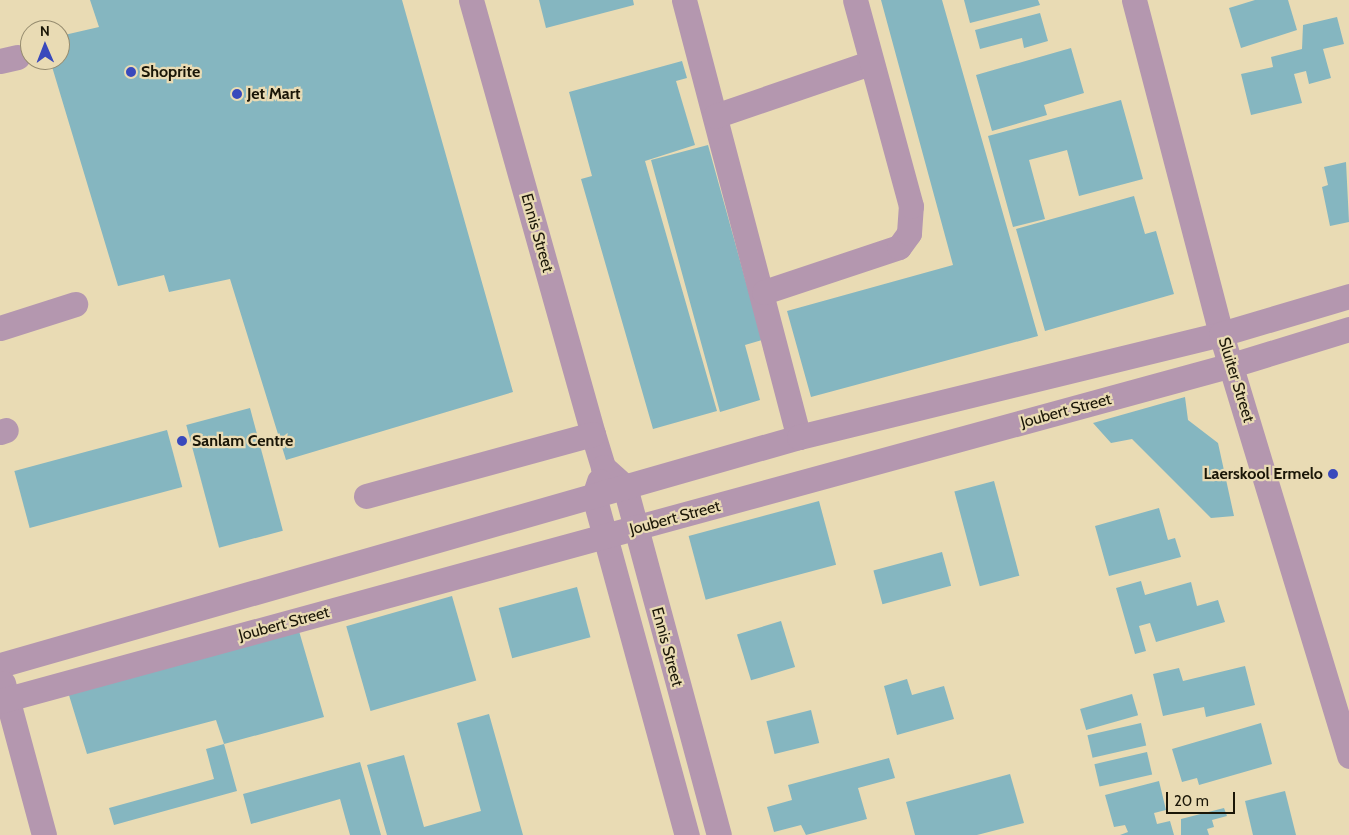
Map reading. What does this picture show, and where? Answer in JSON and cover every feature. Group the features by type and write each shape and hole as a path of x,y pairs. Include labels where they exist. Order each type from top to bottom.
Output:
{"street":[{"name":"Ennis Street","path":"471,0 603,467"},
{"path":"684,0 764,292 799,437"},
{"path":"764,292 899,247 909,233 911,206 870,62 855,0"},
{"name":"Sluiter Street","path":"1134,0 1221,334 1232,365 1349,756"},
{"path":"715,116 870,62"},
{"path":"0,665 799,437 1221,334 1349,296"},
{"path":"0,328 75,304"},
{"name":"Joubert Street","path":"4,700 1232,365 1349,329"},
{"path":"366,496 593,434"},
{"path":"594,496 603,467 625,487"},
{"name":"Ennis Street","path":"625,487 719,835"},
{"name":"Ennis Street","path":"594,496 687,835"},
{"path":"0,673 4,700 44,835"}],"building":[{"path":"90,0 402,0 513,392 286,460 230,279 169,292 164,275 118,286 53,70 70,70 70,34 99,27"},
{"path":"539,0 633,0 634,5 546,28"},
{"path":"881,0 942,0 1038,336 811,397 787,311 953,265"},
{"path":"964,0 1038,0 1040,5 970,23"},
{"path":"1255,0 1288,0 1297,30 1241,48 1229,8"},
{"path":"1040,13 1048,41 1024,48 1022,38 980,49 975,30"},
{"path":"1337,17 1344,44 1323,49 1331,78 1309,84 1306,71 1294,74 1302,103 1251,115 1241,74 1273,67 1271,57 1302,49 1303,25"},
{"path":"1071,48 1084,93 1044,105 1047,115 992,131 976,75"},
{"path":"682,61 687,78 676,81 695,145 645,161 717,411 653,429 581,179 592,176 569,92"},
{"path":"1121,100 1143,179 1079,196 1067,150 1029,160 1045,219 1013,227 988,136"},
{"path":"708,145 762,340 745,345 760,400 720,412 651,160"},
{"path":"1346,162 1349,222 1330,226 1322,187 1328,185 1324,167"},
{"path":"1134,196 1145,234 1156,231 1174,294 1045,331 1016,229"},
{"path":"1185,397 1188,420 1218,443 1234,516 1211,518 1132,439 1111,443 1093,423"},
{"path":"250,408 283,531 219,548 186,425"},
{"path":"167,430 182,487 30,528 14,471"},
{"path":"994,481 1019,576 980,586 954,492"},
{"path":"819,501 836,565 706,600 689,536"},
{"path":"1159,508 1168,540 1175,538 1181,557 1109,576 1095,526"},
{"path":"942,552 951,586 882,604 873,570"},
{"path":"1141,581 1145,595 1191,582 1197,606 1218,600 1225,622 1156,642 1150,623 1139,626 1146,651 1135,654 1116,588"},
{"path":"577,587 590,637 512,658 499,608"},
{"path":"452,596 476,681 371,711 346,626"},
{"path":"781,621 795,667 751,680 737,634"},
{"path":"299,631 324,717 224,744 216,720 87,754 68,692"},
{"path":"1245,666 1255,705 1206,717 1204,707 1163,716 1153,674 1179,668 1183,681"},
{"path":"907,679 912,695 944,686 954,719 897,735 884,686"},
{"path":"1132,694 1138,715 1086,730 1080,709"},
{"path":"811,710 819,743 775,754 766,721"},
{"path":"489,714 523,835 387,835 367,765 404,755 424,827 481,811 457,723"},
{"path":"1141,723 1146,745 1093,758 1087,735"},
{"path":"1261,723 1272,764 1199,785 1197,778 1182,782 1172,749"},
{"path":"224,744 237,791 114,825 109,808 214,779 206,749"},
{"path":"1147,752 1152,774 1100,787 1094,764"},
{"path":"889,758 895,778 858,788 867,819 806,835 801,825 774,832 767,807 792,800 788,785"},
{"path":"360,762 381,835 350,835 340,799 251,824 243,794"},
{"path":"1010,774 1024,823 977,835 915,835 906,802"},
{"path":"1159,781 1166,810 1154,813 1157,824 1170,821 1174,835 1120,835 1128,832 1125,825 1114,827 1105,795"},
{"path":"1285,791 1296,835 1253,835 1245,801"},
{"path":"1224,808 1227,816 1212,820 1214,827 1207,829 1209,835 1181,835 1181,819"}],"place":[{"name":"Shoprite","path":"131,72"},
{"name":"Jet Mart","path":"237,94"},
{"name":"Sanlam Centre","path":"182,441"},
{"name":"Laerskool Ermelo","path":"1333,474"}]}
